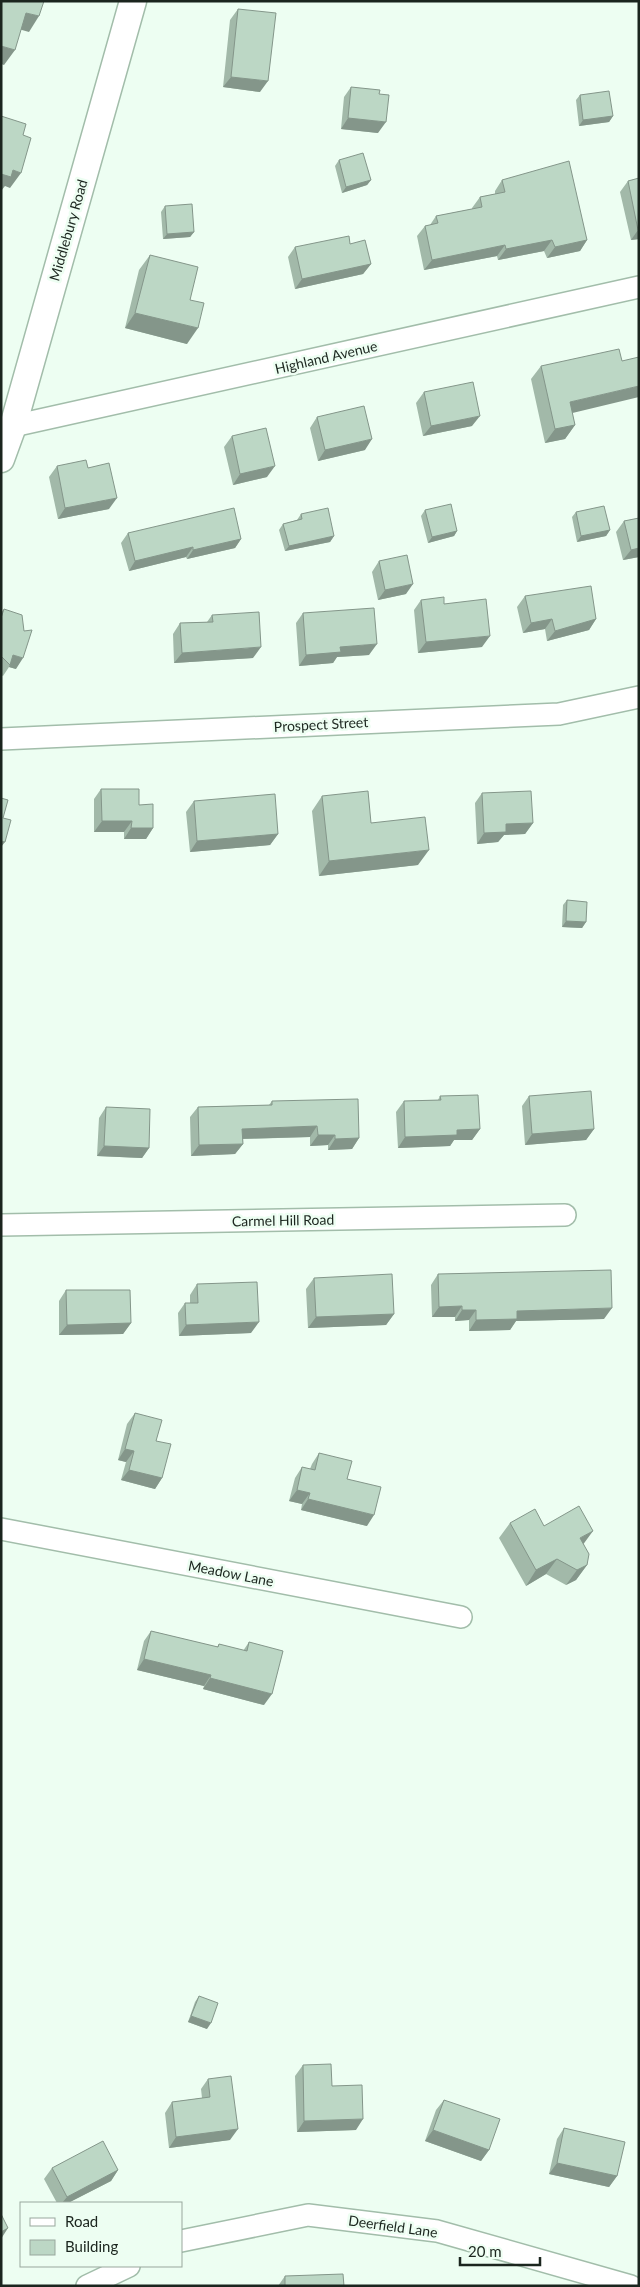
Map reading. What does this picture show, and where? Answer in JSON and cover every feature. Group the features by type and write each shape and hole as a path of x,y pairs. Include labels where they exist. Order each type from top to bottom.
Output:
{"street":[{"name":"Middlebury Road","path":"1,459 13,426 133,1"},
{"name":"Highland Avenue","path":"13,426 639,287"},
{"name":"Prospect Street","path":"1,739 559,714 639,698"},
{"name":"Carmel Hill Road","path":"1,1225 566,1214"},
{"name":"Meadow Lane","path":"1,1529 461,1617"},
{"name":"Deerfield Lane","path":"182,2241 308,2215 437,2231 631,2286"},
{"path":"87,2286 127,2267"}],"building":[{"path":"1,1 44,1 39,16 26,13 15,50 1,46"},
{"path":"238,9 276,13 268,81 231,77"},
{"path":"351,87 380,90 379,94 389,95 386,122 348,118"},
{"path":"609,91 613,116 583,120 580,95"},
{"path":"1,116 26,124 23,135 31,138 21,173 13,170 11,177 1,174"},
{"path":"363,153 371,180 346,187 339,160"},
{"path":"569,161 587,240 555,247 552,240 506,249 505,245 432,260 425,226 438,223 436,216 482,207 480,197 505,192 502,180"},
{"path":"639,178 639,230 638,230 628,181"},
{"path":"192,204 194,232 167,234 165,206"},
{"path":"349,236 350,244 365,240 371,264 302,279 295,247"},
{"path":"150,255 198,267 190,300 204,303 198,328 135,313"},
{"path":"619,349 622,361 639,357 639,386 570,402 575,425 555,429 541,366"},
{"path":"473,382 480,416 431,426 424,392"},
{"path":"364,406 372,439 325,450 317,417"},
{"path":"266,428 275,466 240,474 232,436"},
{"path":"86,460 88,468 109,463 117,498 65,508 57,466"},
{"path":"451,504 457,531 432,537 425,510"},
{"path":"604,506 610,530 581,536 576,512"},
{"path":"234,508 241,539 193,550 193,547 135,561 128,533"},
{"path":"328,508 334,536 289,546 283,524 302,519 301,514"},
{"path":"639,518 639,548 631,550 624,521"},
{"path":"407,555 413,584 385,590 379,561"},
{"path":"591,586 596,619 555,631 552,619 531,623 525,596"},
{"path":"444,597 444,604 486,599 490,636 426,642 421,600"},
{"path":"374,608 377,644 340,647 341,652 306,655 303,613"},
{"path":"4,609 22,615 24,631 32,630 23,658 13,655 10,665 1,656 1,618"},
{"path":"259,612 261,647 182,653 180,623 213,622 212,615"},
{"path":"101,789 139,789 139,805 153,804 153,828 131,828 132,821 102,821"},
{"path":"368,791 371,823 425,817 429,850 329,861 322,796"},
{"path":"531,791 533,823 506,824 506,832 484,833 482,793"},
{"path":"275,794 278,834 197,841 194,801"},
{"path":"1,798 8,800 3,818 11,820 5,842 1,841"},
{"path":"567,900 587,902 586,922 566,921"},
{"path":"591,1091 594,1129 532,1134 529,1096"},
{"path":"478,1095 480,1129 457,1130 457,1135 405,1137 404,1101 441,1100 440,1096"},
{"path":"358,1099 359,1138 335,1139 335,1135 318,1135 317,1126 242,1129 243,1144 199,1145 198,1107 272,1105 272,1101"},
{"path":"106,1107 150,1109 149,1148 104,1146"},
{"path":"611,1270 612,1308 517,1311 517,1319 476,1320 476,1310 462,1310 462,1306 439,1307 438,1274"},
{"path":"392,1274 394,1314 316,1317 314,1278"},
{"path":"257,1282 259,1322 186,1325 185,1303 198,1303 197,1284"},
{"path":"66,1290 130,1290 131,1323 67,1325"},
{"path":"135,1413 162,1420 156,1441 171,1444 162,1478 129,1470 134,1451 125,1449"},
{"path":"319,1453 352,1461 347,1479 381,1487 374,1515 308,1499 310,1493 297,1490 302,1467 315,1470"},
{"path":"579,1506 593,1531 580,1538 589,1554 587,1565 577,1570 557,1559 536,1570 510,1523 535,1509 544,1526"},
{"path":"151,1631 218,1647 219,1644 247,1651 249,1642 283,1651 272,1694 210,1678 211,1675 144,1659"},
{"path":"199,1996 218,2003 211,2023 191,2016"},
{"path":"331,2064 332,2086 362,2085 363,2119 304,2121 303,2065"},
{"path":"231,2076 238,2129 176,2137 172,2102 210,2097 208,2079"},
{"path":"444,2100 500,2119 489,2150 433,2130"},
{"path":"564,2128 625,2142 617,2176 557,2163"},
{"path":"103,2141 118,2170 67,2197 52,2168"},
{"path":"1,2214 8,2228 1,2232"},
{"path":"343,2274 344,2286 285,2286 285,2276"}]}
